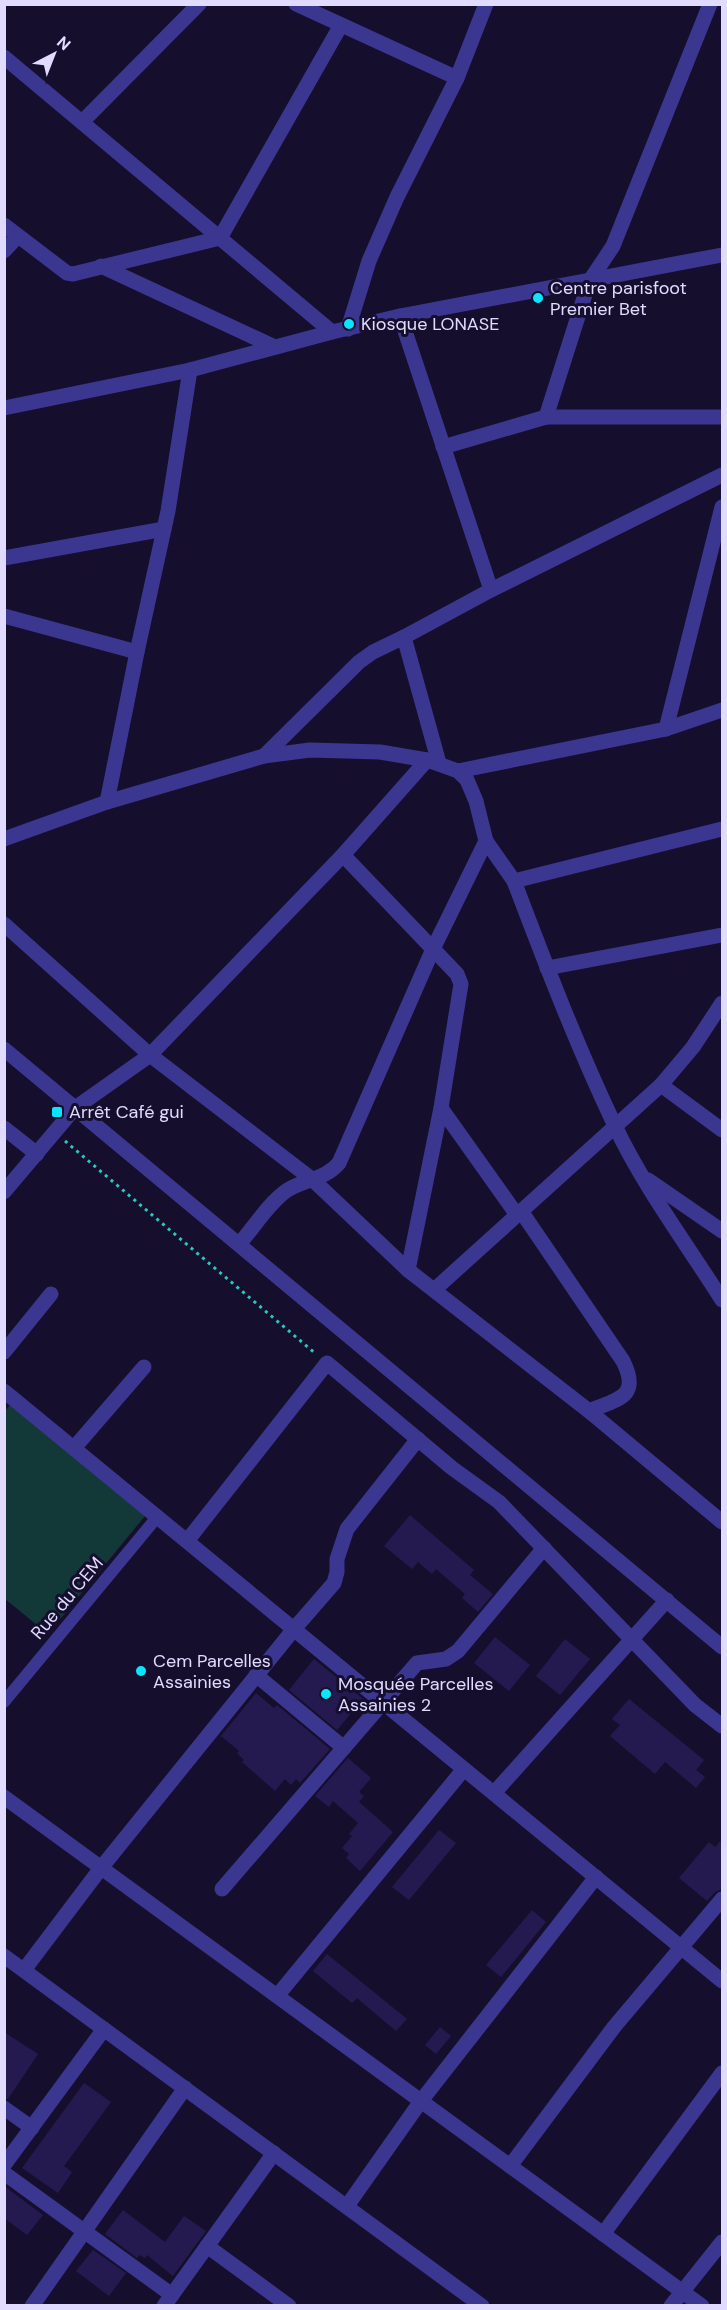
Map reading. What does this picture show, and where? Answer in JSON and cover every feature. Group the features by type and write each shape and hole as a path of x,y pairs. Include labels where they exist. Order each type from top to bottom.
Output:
{"street":[{"path":"82,122 200,4"},
{"path":"296,4 457,78"},
{"path":"348,329 369,261 397,197 457,78 486,4"},
{"path":"546,417 589,282 614,246 710,4"},
{"path":"4,225 17,237 67,273 72,274 220,238 341,25"},
{"path":"4,57 332,332"},
{"path":"4,251 17,237"},
{"path":"4,408 190,370 400,316 723,255"},
{"path":"101,266 275,347"},
{"path":"400,316 491,590"},
{"path":"107,802 136,652 164,529 190,370"},
{"path":"444,447 546,417 723,417"},
{"path":"264,756 359,662 373,652 491,590 723,475"},
{"path":"666,729 723,507"},
{"path":"4,558 164,529"},
{"path":"4,616 136,652"},
{"path":"404,637 433,761"},
{"path":"458,771 666,729 723,710"},
{"path":"4,838 107,802 264,756 310,750 380,752 433,761 458,771 467,780 476,801 486,841 514,881 547,968 615,1126 642,1176 723,1300"},
{"path":"4,1192 75,1108 150,1055 433,761"},
{"path":"514,881 723,829"},
{"path":"240,1243 278,1197 299,1184 313,1180 334,1169 339,1163 433,949 486,841"},
{"path":"343,855 457,974 461,984 441,1108 408,1270"},
{"path":"4,924 150,1055 313,1180 408,1270 589,1412 723,1522"},
{"path":"547,968 723,936"},
{"path":"434,1290 660,1084 693,1047 723,1003"},
{"path":"4,1048 723,1647"},
{"path":"660,1084 723,1130"},
{"path":"441,1108 519,1213 623,1361 630,1375 631,1386 624,1397 589,1412"},
{"path":"4,1128 37,1154"},
{"path":"642,1176 723,1231"},
{"path":"4,1352 51,1294"},
{"path":"187,1541 327,1362 418,1439 499,1502 694,1705 723,1726"},
{"path":"74,1448 144,1367"},
{"path":"4,1390 723,1981"},
{"path":"24,1970 101,1868 294,1629 334,1583 339,1552 347,1529 418,1439"},
{"name":"Rue du CEM","path":"4,1702 158,1516"},
{"path":"222,1889 417,1663 446,1659 458,1651 544,1548"},
{"path":"494,1793 667,1600"},
{"path":"256,1676 344,1748"},
{"path":"277,1996 464,1769"},
{"path":"4,1797 702,2306"},
{"path":"347,2206 421,2101 596,1877"},
{"path":"510,2166 614,2027 723,1899"},
{"path":"4,1956 482,2306"},
{"path":"4,2165 104,2029"},
{"path":"603,2234 723,2073"},
{"path":"32,2306 184,2088"},
{"path":"4,2109 32,2128"},
{"path":"4,2173 84,2231 168,2300 274,2153"},
{"path":"671,2306 723,2242"},
{"path":"207,2246 289,2306"}],"path":[{"path":"55,1132 327,1362"}],"green space":[{"path":"10,1405 145,1516 48,1634 5,1599 4,1412"}],"building":[{"path":"410,1515 474,1570 470,1575 493,1594 478,1612 462,1598 465,1594 436,1569 432,1574 418,1562 412,1569 384,1546"},
{"path":"495,1637 530,1665 509,1691 474,1663"},
{"path":"565,1639 590,1659 560,1695 536,1676"},
{"name":"Mosquée Parcelles Assainies 2","path":"314,1659 363,1699 337,1730 289,1690"},
{"path":"256,1693 274,1708 277,1705 330,1749 300,1783 296,1779 291,1785 285,1779 275,1791 242,1762 244,1760 237,1753 239,1751 221,1736"},
{"path":"629,1699 704,1760 696,1770 705,1777 696,1788 665,1762 655,1774 610,1736 620,1725 612,1719"},
{"path":"348,1758 371,1778 359,1792 364,1796 359,1802 393,1832 360,1871 346,1858 349,1854 342,1848 352,1836 349,1834 358,1823 333,1801 329,1807 315,1796"},
{"path":"439,1830 456,1843 409,1900 392,1887"},
{"path":"723,1838 723,1889 715,1892 707,1901 679,1878 709,1842 715,1847"},
{"path":"532,1910 546,1922 501,1977 486,1965"},
{"path":"327,1954 407,2019 396,2031 357,1998 352,2003 313,1971"},
{"path":"440,2027 451,2036 436,2054 425,2045"},
{"path":"4,2032 38,2054 8,2099 4,2098"},
{"path":"84,2083 111,2102 64,2166 72,2172 58,2193 22,2168"},
{"path":"4,2186 43,2215 27,2235 4,2218"},
{"path":"123,2210 165,2242 184,2216 206,2231 173,2276 147,2255 145,2258 139,2255 137,2258 105,2234"},
{"path":"93,2250 126,2273 109,2296 76,2271"}],"place":[{"name":"Centre parisfoot Premier Bet","path":"538,298"},
{"name":"Kiosque LONASE","path":"349,324"},
{"name":"Arrêt Café gui","path":"57,1112"},
{"name":"Cem Parcelles Assainies","path":"141,1671"},
{"name":"Mosquée Parcelles Assainies 2","path":"326,1694"}]}
